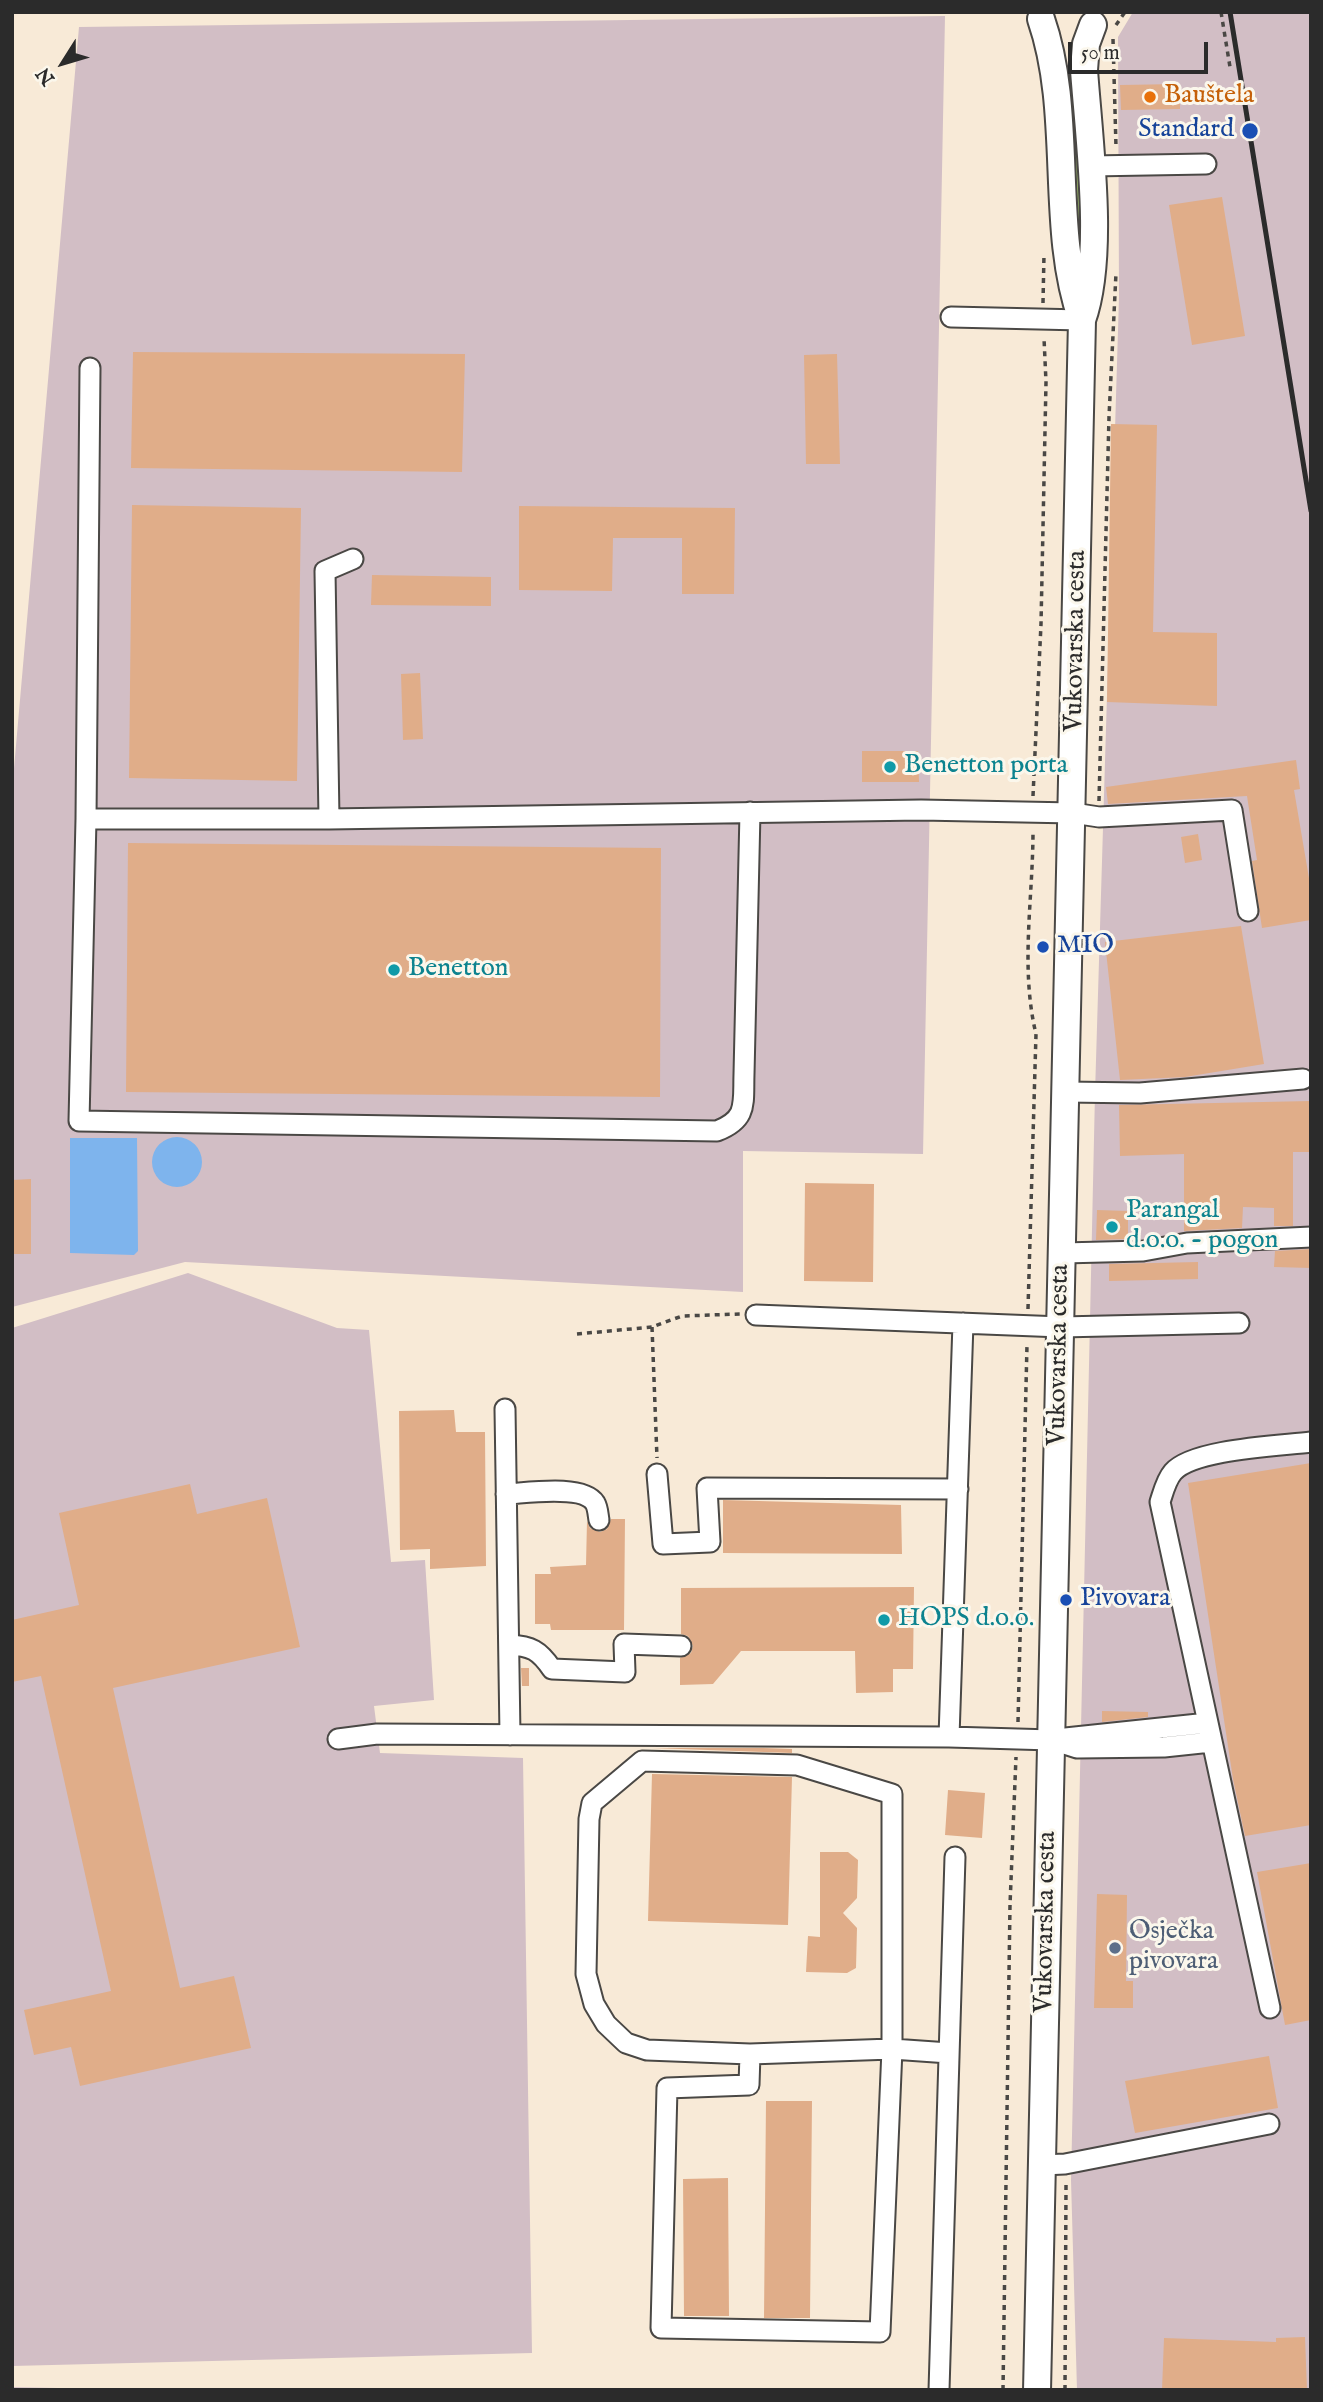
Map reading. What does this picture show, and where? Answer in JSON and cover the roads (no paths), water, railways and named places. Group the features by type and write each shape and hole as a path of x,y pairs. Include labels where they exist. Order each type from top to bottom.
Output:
{"main road":[{"path":"1039,15 1056,30 1066,32 1098,19"},
{"name":"Vukovarska cesta","path":"1037,2390 1054,2164 1052,1740 1082,320 1071,278 1057,94 1039,15"},
{"name":"Vukovarska cesta","path":"1082,320 1090,299 1103,166 1084,70 1086,44 1098,19"}],"lane":[{"path":"1103,166 1206,164"},
{"path":"951,317 1043,317 1082,320"},
{"path":"90,368 86,819 79,1121 717,1131 732,1125 742,1114 750,812"},
{"path":"329,819 325,571 353,559"},
{"path":"86,819 329,819 921,810 1073,813 1099,817 1232,810 1248,911"},
{"path":"1066,1092 1140,1093 1303,1079"},
{"path":"1063,1253 1143,1251 1187,1243 1311,1237"},
{"path":"756,1315 1061,1327 1240,1324"},
{"path":"949,1737 963,1323"},
{"path":"505,1409 510,1735"},
{"path":"1270,2008 1160,1502 1173,1472 1186,1463 1208,1456 1311,1442"},
{"path":"657,1474 663,1544 710,1542 707,1488 958,1489"},
{"path":"506,1494 573,1492 589,1496 596,1505 599,1520"},
{"path":"509,1645 530,1646 542,1653 552,1669 625,1672 624,1644 681,1646"},
{"path":"338,1739 377,1734 949,1737 1052,1740 1076,1748 1164,1747 1210,1732"},
{"path":"750,2054 749,2085 667,2088 662,2328 880,2332 892,2049 892,1794 797,1765 642,1762 592,1803 589,1819 586,1974 594,2004 606,2024 626,2043 647,2050 750,2054 892,2049 949,2053"},
{"path":"939,2390 955,1857"},
{"path":"1054,2164 1269,2124"}],"water":[{"path":"177,1137 195,1144 202,1162 195,1180 177,1187 159,1180 152,1162 159,1144"},
{"path":"70,1138 137,1138 138,1251 134,1255 70,1253"}],"railway":[{"path":"1230,12 1311,511"}],"place":[{"name":"Bauštela","path":"1150,97"},
{"name":"Standard","path":"1250,131"},
{"name":"Benetton porta","path":"890,767"},
{"name":"MIO","path":"1043,947"},
{"name":"Benetton","path":"394,970"},
{"name":"Parangal d.o.o. - pogon","path":"1112,1227"},
{"name":"Pivovara","path":"1066,1600"},
{"name":"HOPS d.o.o.","path":"884,1620"},
{"name":"Osječka pivovara","path":"1115,1948"}]}
